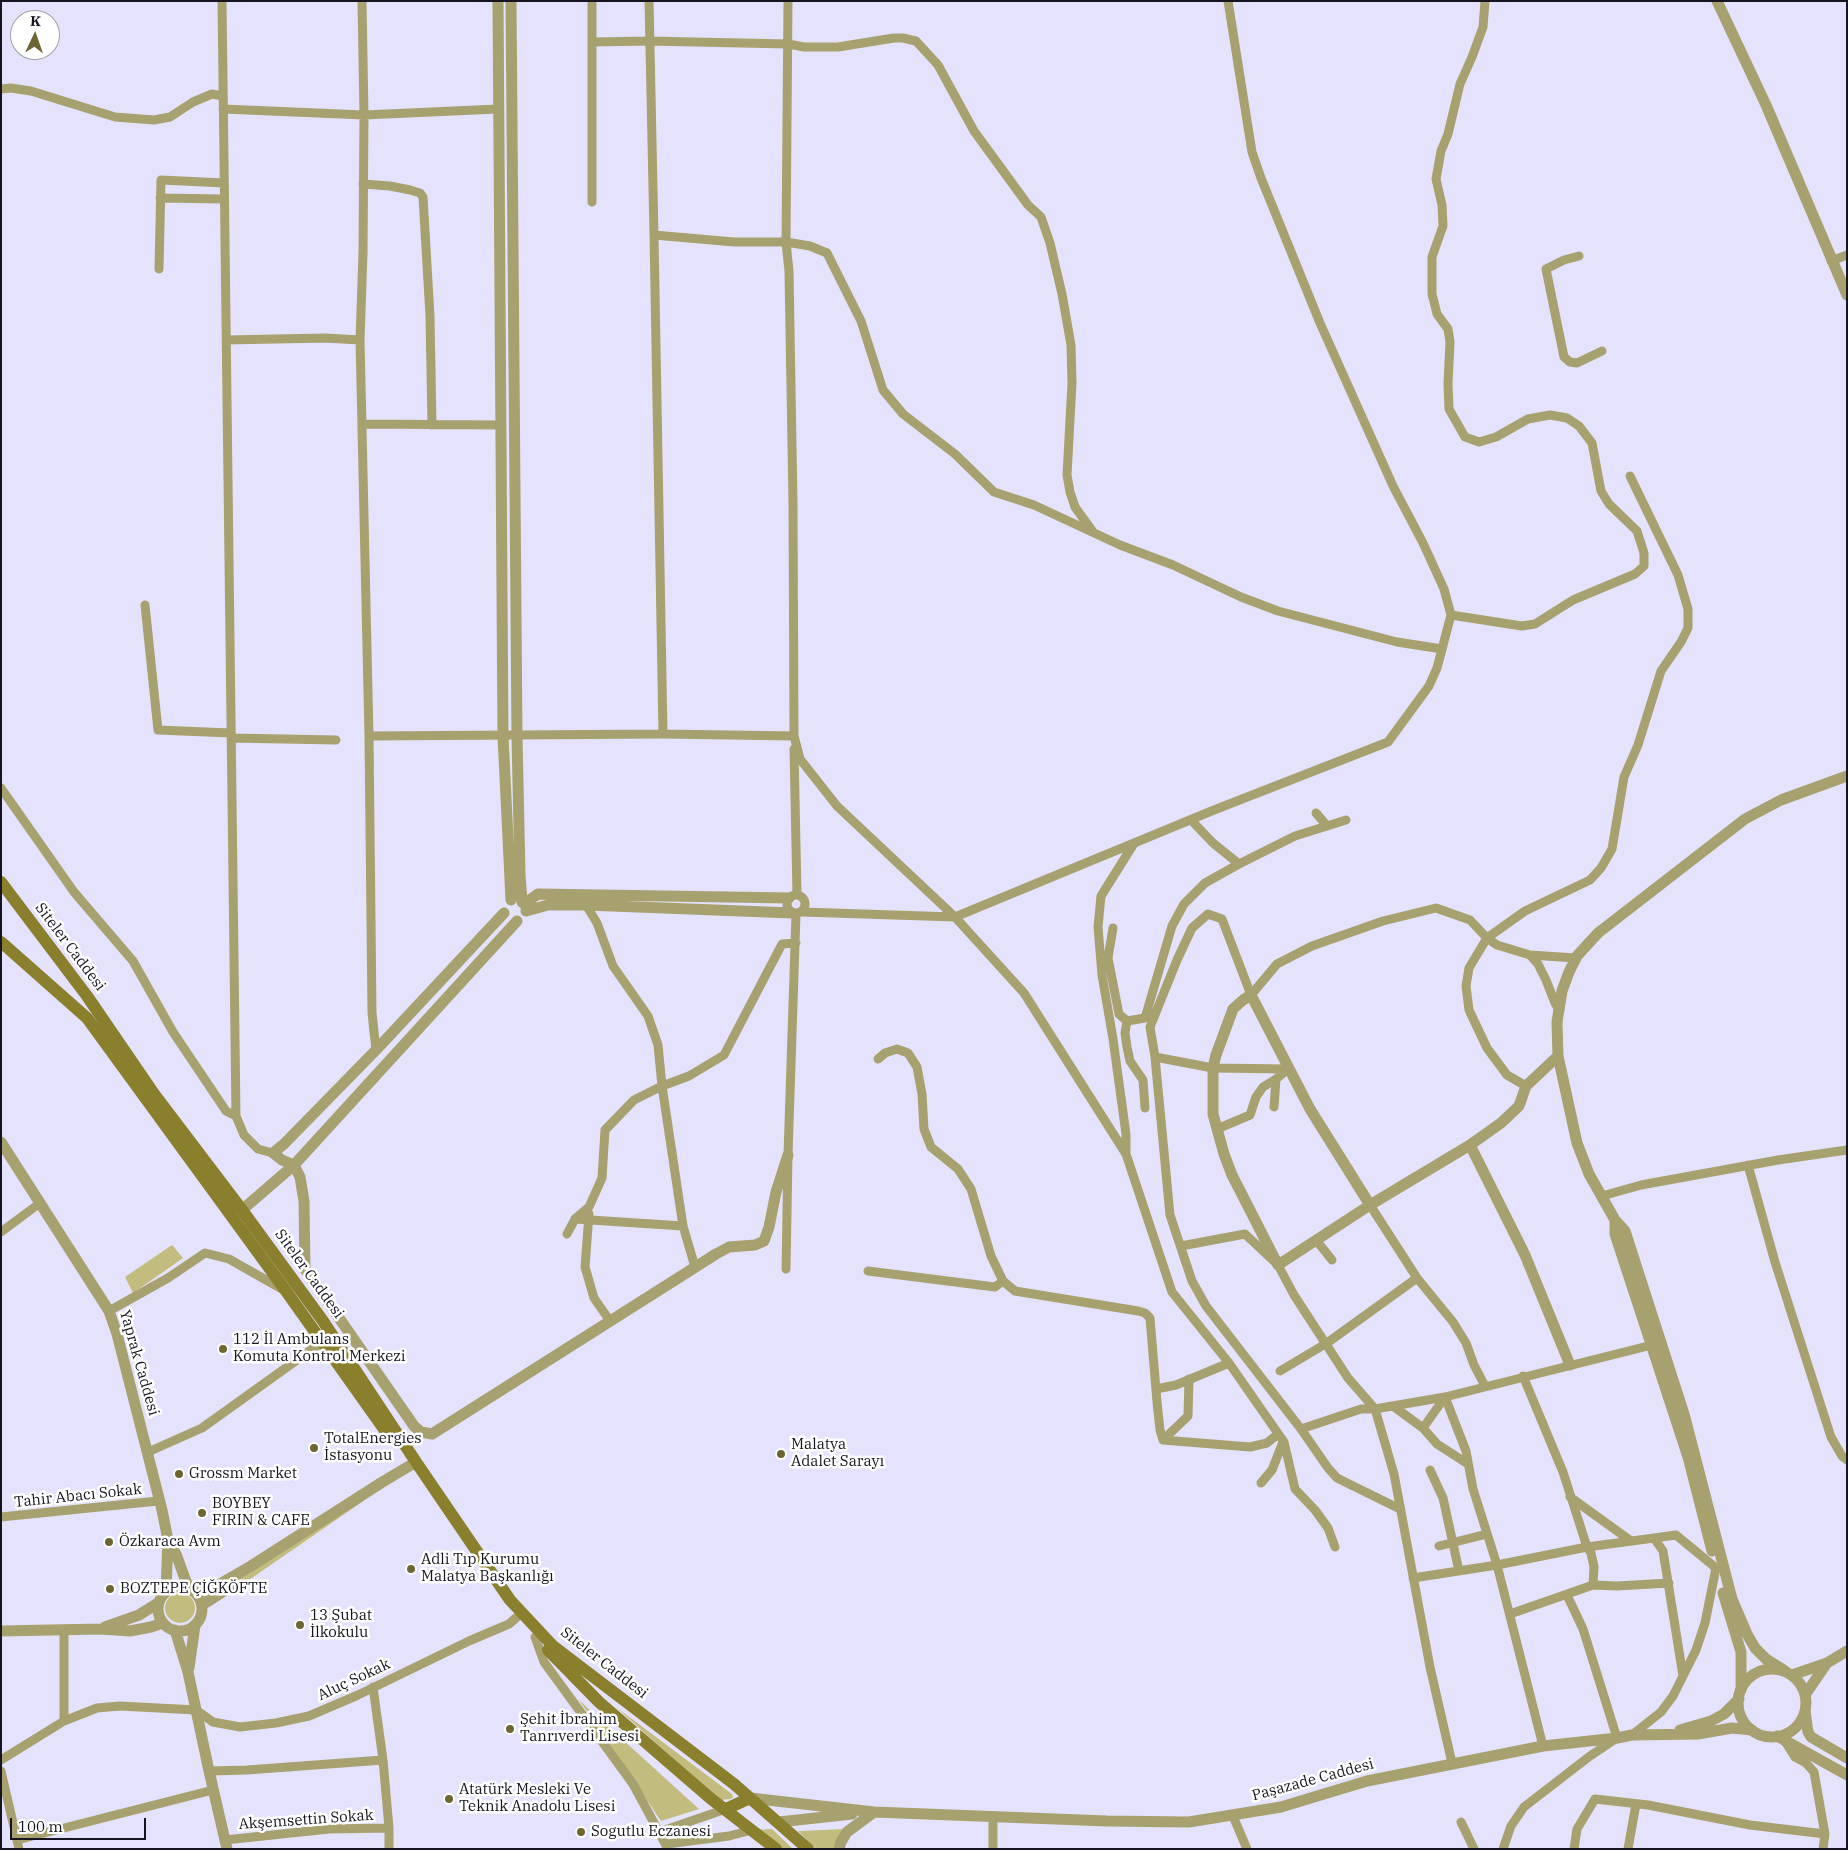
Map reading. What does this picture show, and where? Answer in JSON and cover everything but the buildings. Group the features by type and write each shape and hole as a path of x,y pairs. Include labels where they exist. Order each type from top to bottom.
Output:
{"main road":[{"name":"Siteler Caddesi","path":"1,882 87,996 154,1094 323,1321 492,1586 535,1637 599,1702 726,1810 776,1849"},
{"name":"Siteler Caddesi","path":"1,942 87,1018 322,1342 415,1466 510,1600 552,1646 750,1798 808,1849"},
{"path":"726,1810 750,1798"},
{"path":"752,1830 779,1822"}],"street":[{"path":"222,1 236,1116 244,1135 258,1149 273,1153 282,1160 294,1165 300,1177 304,1201 305,1269 414,1426 422,1432 432,1434 695,1266 729,1247 755,1245 764,1241 769,1227 776,1192 788,1155"},
{"path":"362,1 364,115 360,340 369,736 372,1013 376,1050"},
{"path":"242,1210 294,1165 516,921 523,918 502,736 498,1"},
{"path":"511,1 517,736 521,904"},
{"path":"592,1 592,202"},
{"path":"649,1 662,734"},
{"path":"788,1 786,242 789,281 793,504 794,736 793,896 786,906 796,913"},
{"path":"273,1153 376,1050 504,913 506,904 956,917 1191,820 1388,742 1429,686 1437,668 1451,615 1444,589 1381,459 1317,315 1261,178 1252,152 1228,1"},
{"path":"1451,615 1522,626 1535,624 1572,600 1635,574 1644,566 1644,553 1637,531 1609,504 1601,491 1592,443 1579,426 1567,418 1550,415 1528,419 1496,437 1479,442 1464,437 1449,409 1450,342 1448,329 1437,314 1432,294 1432,257 1443,226 1442,205 1436,179 1441,151 1448,134 1460,84 1482,27 1485,1"},
{"path":"1716,1 1766,105 1847,295"},
{"path":"593,42 649,41 838,47 894,38 916,41 938,65 974,131 1028,206 1040,217 1050,243 1071,345 1072,383 1068,475 1070,492 1075,507 1095,534"},
{"path":"1,89 11,88 31,91 115,118 154,120 170,116 192,102 212,94 223,96"},
{"path":"223,110 364,115 498,109"},
{"path":"158,269 161,180 224,183"},
{"path":"363,184 410,190 420,193 423,197 429,306 432,425"},
{"path":"160,198 224,199"},
{"path":"654,236 734,242 786,242 810,246 827,253 861,321 882,390 903,414 956,454 994,492 1034,505 1120,545 1173,565 1241,597 1278,611 1397,642 1442,649"},
{"path":"1831,261 1847,255"},
{"path":"1579,256 1564,260 1546,269 1564,357 1570,362 1577,363 1602,351"},
{"path":"226,340 325,338 360,340"},
{"path":"362,424 500,425"},
{"path":"1526,1086 1507,1075 1487,1048 1469,1010 1466,986 1468,968 1487,938 1525,910 1590,880 1601,868 1612,849 1624,777 1638,745 1661,671 1681,642 1688,628 1688,609 1678,575 1630,476"},
{"path":"145,606 158,730 336,740"},
{"path":"369,736 662,734 794,736"},
{"path":"794,736 800,759 838,806 956,917 1024,992 1126,1154 1172,1292 1229,1363 1281,1438 1295,1489 1315,1510 1328,1528 1335,1547"},
{"path":"1847,776 1781,800 1745,819 1598,934 1576,958 1562,991 1557,1022 1558,1056 1577,1143 1586,1168 1615,1220 1624,1232 1684,1414 1732,1599 1755,1648 1766,1659 1798,1680 1805,1695 1805,1711 1808,1732 1811,1737 1847,1758"},
{"path":"1,788 74,892 133,961 179,1040 226,1111 236,1116"},
{"path":"1316,813 1327,826"},
{"path":"1191,820 1213,843 1239,864"},
{"path":"1127,1021 1145,1018 1172,926 1184,904 1205,883 1295,836 1346,820"},
{"path":"1126,1154 1126,1134 1102,975 1098,927 1101,896 1133,844"},
{"path":"521,904 538,894 793,896 802,898 805,903 796,913 786,1269"},
{"path":"586,905 597,923 614,966 648,1016 658,1045 682,1226 695,1266"},
{"path":"1452,1763 1430,1667 1394,1474 1375,1409 1348,1378 1294,1295 1232,1176 1213,1114 1213,1068 1233,1009 1251,995 1277,964 1312,946 1383,921 1436,908 1470,920 1487,938 1497,945 1530,955 1576,958"},
{"path":"504,913 508,919 516,921"},
{"path":"1400,1509 1336,1478 1328,1468 1301,1429 1206,1306 1192,1281 1170,1215 1155,1057 1150,1027 1176,960 1192,928 1208,914 1222,919 1251,995 1310,1109 1418,1278 1453,1322 1466,1343 1474,1366 1485,1386"},
{"path":"1113,928 1108,958 1119,1014 1127,1021"},
{"path":"567,1234 575,1219 589,1206 602,1178 604,1130 634,1100 662,1086 689,1076 724,1055 782,944 796,944"},
{"path":"1530,955 1538,964 1558,1008"},
{"path":"1127,1021 1125,1033 1127,1047 1130,1061 1143,1080 1145,1108"},
{"path":"878,1059 885,1053 897,1048 908,1053 917,1067 922,1094 924,1129 931,1148 958,1169 971,1190 991,1256 1003,1280 1015,1291 1145,1313 1150,1318 1160,1430 1163,1440"},
{"path":"1278,1266 1370,1205 1470,1145 1501,1123 1519,1106 1526,1086 1558,1056"},
{"path":"1155,1057 1213,1068 1288,1069"},
{"path":"1217,1129 1250,1115 1256,1098 1263,1087 1288,1069"},
{"path":"1274,1107 1276,1079"},
{"name":"Yaprak Caddesi","path":"1,1142 109,1311 117,1334 148,1452 158,1501 162,1510 168,1540 166,1591"},
{"path":"1470,1145 1525,1254 1570,1364"},
{"path":"1602,1196 1641,1184 1847,1150"},
{"path":"1748,1165 1775,1262 1832,1437 1842,1456 1847,1460"},
{"path":"1,1232 40,1203"},
{"path":"589,1206 585,1266 594,1298 610,1321"},
{"path":"575,1219 682,1226"},
{"path":"1615,1220 1615,1234 1688,1457 1716,1568 1741,1652 1741,1716 1752,1730 1760,1734 1781,1738 1847,1775"},
{"path":"1181,1246 1245,1234 1278,1266"},
{"path":"1316,1240 1332,1260"},
{"path":"109,1311 168,1278 205,1253 229,1259 286,1291"},
{"path":"868,1271 995,1287 1003,1280"},
{"path":"1280,1372 1327,1343 1418,1278"},
{"path":"148,1452 202,1428 322,1342"},
{"path":"1301,1429 1361,1409 1375,1409 1445,1397 1570,1364 1652,1345"},
{"path":"1156,1389 1176,1385 1229,1363"},
{"path":"1523,1376 1563,1472 1587,1547 1591,1553 1594,1567 1593,1585"},
{"path":"1163,1440 1188,1416 1189,1379"},
{"path":"1422,1428 1445,1397"},
{"path":"1445,1397 1456,1421 1466,1451 1473,1489 1497,1566 1543,1746"},
{"path":"1393,1406 1422,1428 1437,1444 1468,1464"},
{"path":"1163,1440 1250,1447 1281,1438"},
{"path":"1261,1483 1272,1470 1281,1438"},
{"path":"191,1590 213,1588 251,1566 384,1481 415,1466"},
{"path":"202,1604 415,1466"},
{"path":"1430,1470 1442,1498 1458,1571"},
{"path":"1570,1497 1631,1541"},
{"name":"Tahir Abacı Sokak","path":"1,1517 158,1501"},
{"path":"1439,1546 1487,1534"},
{"path":"1413,1578 1497,1566 1587,1547 1676,1535 1716,1568"},
{"path":"1654,1538 1663,1551 1683,1676"},
{"path":"168,1540 191,1590"},
{"path":"1632,1735 1661,1712 1674,1696 1696,1650 1705,1623 1716,1568"},
{"path":"1510,1614 1593,1585 1669,1584"},
{"path":"101,1629 139,1615 158,1603 166,1591 180,1586 191,1590 199,1597 202,1604 202,1612 195,1625 188,1672"},
{"path":"1503,1849 1511,1826 1524,1807 1617,1738 1582,1629 1567,1595"},
{"path":"158,1603 158,1610 163,1623 175,1630 182,1631 195,1625"},
{"name":"Aluç Sokak","path":"196,1710 213,1722 240,1727 276,1723 309,1716 469,1640 509,1624 517,1617"},
{"path":"1,1631 101,1629 130,1631 163,1623"},
{"path":"64,1630 64,1721"},
{"path":"175,1630 188,1672 226,1844"},
{"path":"535,1637 544,1662 633,1784 667,1847 752,1830"},
{"path":"1667,1735 1711,1721 1724,1714 1740,1695 1751,1676 1759,1672 1767,1669 1788,1673 1827,1663 1847,1650"},
{"path":"1805,1695 1827,1663"},
{"path":"373,1687 383,1760 389,1849"},
{"path":"1,1760 64,1721 98,1708 120,1706 196,1710"},
{"path":"1781,1738 1798,1725 1805,1711"},
{"name":"Paşazade Caddesi","path":"750,1798 874,1812 1107,1821 1189,1822 1281,1807 1367,1781 1543,1746 1632,1735 1698,1734 1732,1728 1752,1730"},
{"path":"1781,1738 1795,1757 1806,1763 1814,1772 1824,1834 1824,1849"},
{"path":"209,1771 383,1760"},
{"path":"1,1770 18,1844 213,1790"},
{"path":"1574,1849 1578,1828 1595,1799 1636,1804 1750,1825 1824,1834"},
{"path":"1628,1849 1636,1804"},
{"path":"659,1832 726,1810"},
{"path":"839,1849 847,1832 874,1812"},
{"name":"Paşazade Caddesi","path":"779,1822 874,1812"},
{"path":"993,1816 993,1849"},
{"path":"1233,1816 1247,1849"},
{"path":"1461,1822 1474,1849"},
{"name":"Akşemsettin Sokak","path":"226,1844 329,1829 389,1828"}],"shaded area":[{"path":"172,1245 183,1258 133,1293 125,1277"},
{"path":"372,1495 220,1600 216,1592"},
{"path":"180,1593 190,1598 195,1608 190,1618 180,1623 170,1618 165,1608 170,1598"},
{"path":"579,1700 699,1809 661,1821"},
{"path":"616,1707 732,1794 733,1797 731,1799 719,1800"},
{"path":"772,1829 793,1849 780,1849 758,1830"},
{"path":"845,1829 835,1849 816,1849 798,1831"}],"place":[{"name":"112 İl Ambulans Komuta Kontrol Merkezi","path":"223,1349"},
{"name":"TotalEnergies İstasyonu","path":"314,1448"},
{"name":"Malatya Adalet Sarayı","path":"781,1454"},
{"name":"Grossm Market","path":"179,1474"},
{"name":"BOYBEY FIRIN & CAFE","path":"202,1513"},
{"name":"Özkaraca Avm","path":"109,1542"},
{"name":"Adli Tıp Kurumu Malatya Başkanlığı","path":"411,1569"},
{"name":"BOZTEPE ÇİĞKÖFTE","path":"110,1589"},
{"name":"13 Şubat İlkokulu","path":"300,1625"},
{"name":"Şehit İbrahim Tanrıverdi Lisesi","path":"510,1729"},
{"name":"Atatürk Mesleki Ve Teknik Anadolu Lisesi","path":"449,1799"},
{"name":"Sogutlu Eczanesi","path":"581,1832"}]}
